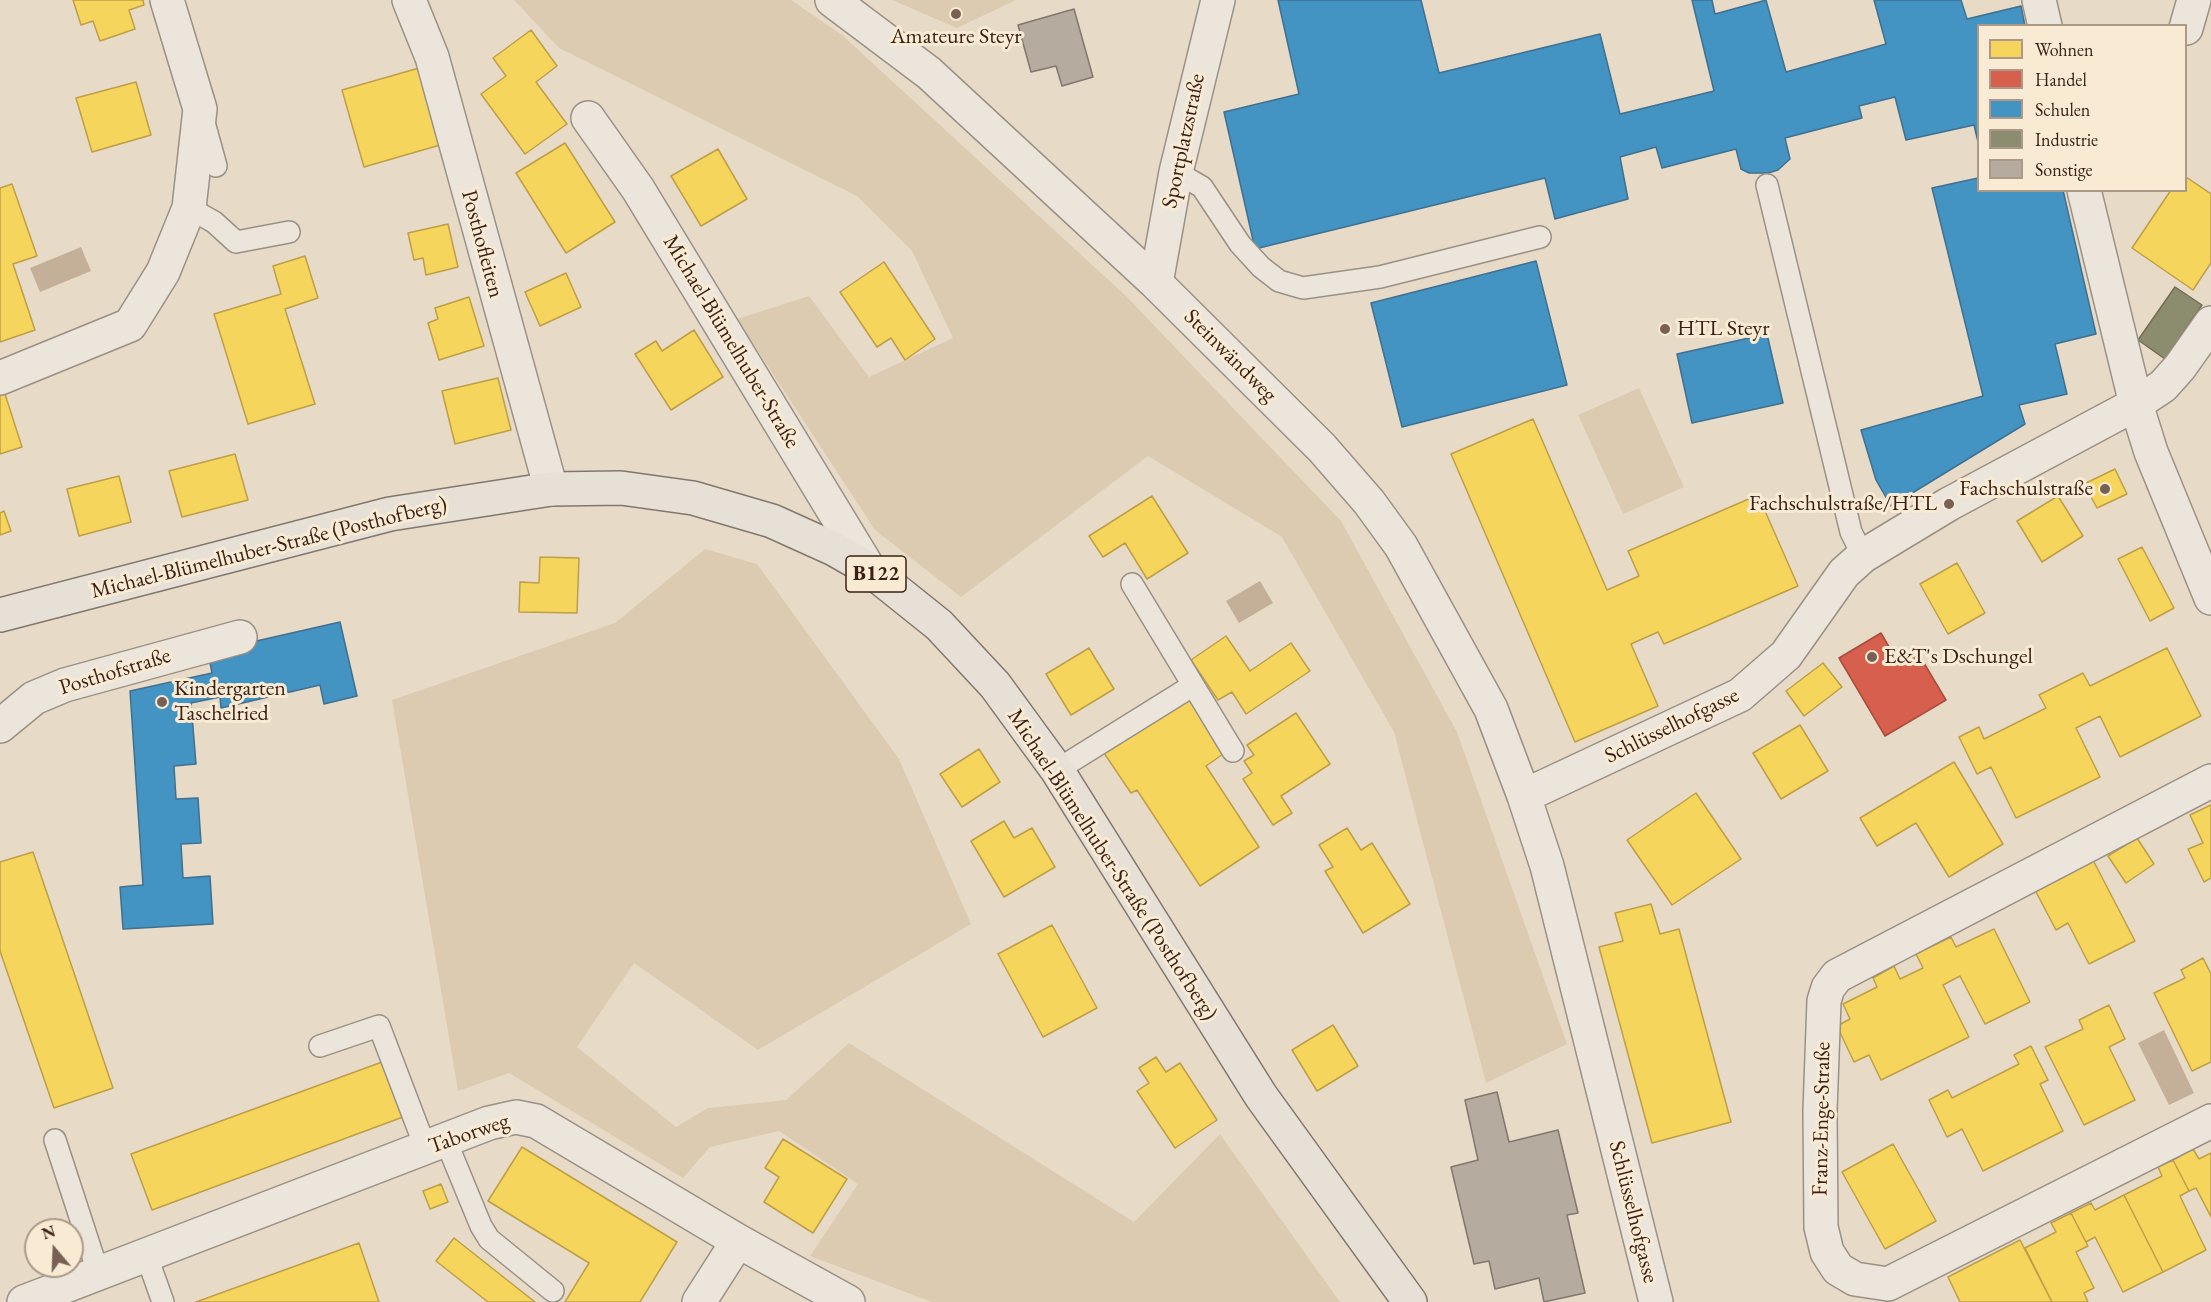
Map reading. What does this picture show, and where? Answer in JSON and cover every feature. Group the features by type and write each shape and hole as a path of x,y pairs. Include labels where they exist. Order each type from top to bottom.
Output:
{"main road":[{"name":"Michael-Blümelhuber-Straße (Posthofberg)","path":"0,615 390,514 551,489 621,488 693,498 772,521 869,569 939,625 995,685 1057,770 1262,1096 1410,1302"}],"street":[{"path":"0,378 130,325 163,272 189,208 200,109 166,0"},
{"name":"Posthofleiten","path":"409,0 432,57 551,489"},
{"name":"Steinwändweg","path":"832,0 928,73 1156,283 1322,448 1369,502 1401,546 1491,709 1524,796"},
{"name":"Sportplatzstraße","path":"1156,283 1176,172 1218,0"},
{"path":"2039,0 2045,24"},
{"path":"2187,24 2194,0"},
{"name":"Michael-Blümelhuber-Straße","path":"588,118 638,189 869,569"},
{"path":"2084,192 2136,404 2151,452 2211,598"},
{"name":"Schlüsselhofgasse","path":"1656,1302 1547,866 1524,796 1740,695 1786,655 1838,580 1863,556 1949,504 2136,404 2163,387 2211,323"},
{"name":"Posthofstraße","path":"0,726 34,698 65,686 240,637"},
{"name":"Franz-Enge-Straße","path":"2211,781 1837,975 1828,988 1824,1012 1821,1227 1827,1252 1838,1269 1855,1279 1888,1284 2211,1121"},
{"name":"Taborweg","path":"24,1302 147,1257 489,1123 516,1117 536,1121 738,1241 848,1302"},
{"path":"699,1302 738,1241"}],"lane":[{"path":"200,109 216,166"},
{"path":"1176,172 1202,187 1240,244 1261,267 1279,280 1303,288 1336,286 1380,277 1540,237"},
{"path":"1767,185 1851,532 1863,556"},
{"path":"189,208 214,222 236,242 289,232"},
{"path":"1132,584 1233,751"},
{"path":"1057,770 1192,686"},
{"path":"320,1046 379,1026 436,1145 489,1239 553,1291"},
{"path":"56,1140 99,1275"},
{"path":"147,1257 163,1302"}],"shaded area":[{"path":"514,0 791,0 842,35 1126,296 1341,521 1457,732 1567,1044 1486,1083 1394,732 1282,537 1148,456 961,597 875,530 737,319 809,296 869,377 953,338 912,251 857,196 559,48"},
{"name":"Amateure Steyr","path":"892,0 1016,0 957,28"},
{"path":"81,247 91,271 40,292 30,268"},
{"path":"1639,388 1684,487 1623,514 1578,415"},
{"path":"705,549 757,564 899,759 971,924 758,1050 634,963 577,1047 676,1127 708,1108 786,1100 849,1043 1134,1222 1220,1134 1340,1302 932,1302 810,1256 858,1184 779,1131 710,1147 683,1178 509,1073 458,1091 392,700 615,623"},
{"path":"1260,581 1273,603 1239,623 1226,601"},
{"path":"2164,1030 2194,1093 2169,1105 2138,1043"}],"building: Wohnen":[{"path":"73,0 143,0 144,5 129,10 135,29 100,41 93,21 81,25"},
{"path":"531,30 557,66 536,82 567,124 525,154 481,94 506,76 493,58"},
{"path":"419,68 440,145 364,167 342,90"},
{"path":"136,82 151,135 92,152 76,98"},
{"path":"565,143 615,222 566,253 516,173"},
{"path":"718,149 747,199 701,226 671,176"},
{"path":"2187,178 2211,194 2211,263 2193,290 2132,248 2170,192 2187,192"},
{"path":"12,184 37,256 13,264 35,330 0,342 0,188"},
{"path":"448,224 458,267 426,275 423,258 414,260 408,233"},
{"path":"305,256 318,298 285,309 315,404 248,424 214,314 281,294 273,266"},
{"path":"884,262 935,339 905,360 891,338 877,347 840,292"},
{"path":"566,273 581,307 540,326 525,292"},
{"path":"469,297 484,346 439,360 428,323 438,319 435,308"},
{"path":"694,330 723,377 671,410 635,354 656,341 662,351"},
{"path":"498,378 511,430 455,444 442,391"},
{"path":"5,394 22,447 0,454 0,395"},
{"path":"1533,419 1607,590 1639,576 1628,551 1758,495 1798,586 1664,644 1658,632 1631,644 1658,706 1575,742 1451,454"},
{"path":"235,454 248,500 182,517 169,471"},
{"name":"Fachschulstraße","path":"2115,469 2127,494 2097,508 2084,484"},
{"path":"119,476 131,522 79,536 67,489"},
{"path":"1152,496 1188,553 1147,579 1125,543 1103,557 1089,536"},
{"path":"2058,496 2083,536 2042,562 2017,521"},
{"path":"4,511 11,531 0,535 0,513"},
{"path":"2142,547 2174,608 2150,621 2118,559"},
{"path":"540,557 579,558 577,613 519,612 520,582 539,583"},
{"path":"1957,563 1985,613 1948,634 1920,584"},
{"path":"1226,636 1250,671 1291,643 1310,671 1246,714 1232,692 1218,700 1191,660"},
{"path":"1089,648 1114,689 1071,715 1046,674"},
{"path":"2167,648 2201,716 2120,757 2100,716 2076,728 2100,777 2016,818 1991,767 1977,774 1959,737 1979,727 1984,739 2046,708 2039,695 2083,673 2090,686"},
{"path":"1823,663 1842,687 1804,716 1786,691"},
{"path":"1190,697 1226,752 1206,766 1259,847 1200,886 1137,790 1131,793 1104,753"},
{"path":"1296,713 1330,764 1281,796 1292,813 1273,825 1243,779 1252,773 1244,761 1254,755 1247,745"},
{"path":"1800,725 1828,771 1781,799 1753,753"},
{"path":"979,749 1000,782 962,807 940,774"},
{"path":"1954,762 2003,844 1949,877 1916,823 1877,846 1860,818"},
{"path":"1696,793 1741,859 1672,905 1627,840"},
{"path":"2211,805 2211,878 2204,882 2188,849 2203,843 2190,815"},
{"path":"1004,821 1014,838 1032,828 1055,867 1004,897 971,841"},
{"path":"1347,828 1361,850 1372,843 1410,904 1363,933 1325,871 1333,867 1319,845"},
{"path":"2137,838 2154,864 2126,883 2108,856"},
{"path":"33,852 113,1088 54,1108 0,951 0,862"},
{"path":"2093,860 2135,941 2089,964 2068,923 2056,930 2035,890"},
{"path":"1651,904 1660,934 1679,929 1731,1122 1652,1143 1599,947 1623,941 1615,913"},
{"path":"1052,925 1097,1008 1043,1037 998,954"},
{"path":"1994,929 2030,1002 1985,1024 1960,976 1943,985 1969,1037 1881,1080 1869,1055 1854,1062 1837,1026 1850,1019 1843,1004 1877,987 1873,978 1894,966 1900,979 1923,968 1916,954 1951,937 1956,947"},
{"path":"2203,958 2211,974 2211,1062 2192,1071 2154,993 2185,978 2181,970"},
{"path":"2109,1005 2125,1039 2109,1047 2135,1100 2084,1125 2045,1047 2083,1029 2079,1020"},
{"path":"1333,1025 1358,1066 1317,1091 1292,1050"},
{"path":"2031,1046 2048,1080 2040,1084 2063,1131 1983,1171 1962,1129 1947,1137 1929,1100 1948,1090 1952,1098 2019,1064 2014,1055"},
{"path":"1156,1057 1166,1072 1180,1063 1217,1120 1175,1148 1137,1091 1149,1083 1139,1068"},
{"path":"382,1062 403,1117 152,1210 131,1154"},
{"path":"783,1139 847,1179 813,1233 764,1202 779,1177 765,1168"},
{"path":"1893,1144 1936,1221 1885,1249 1842,1172"},
{"path":"522,1147 677,1242 640,1302 565,1302 589,1263 488,1201"},
{"path":"2193,1149 2199,1159 2211,1153 2211,1217 2196,1188 2189,1191 2173,1160"},
{"path":"2173,1160 2189,1191 2180,1196 2206,1250 2163,1272 2124,1195 2162,1176 2158,1167"},
{"path":"441,1184 448,1202 430,1209 423,1191"},
{"path":"2124,1195 2163,1272 2123,1292 2095,1237 2086,1242 2071,1213 2091,1203 2095,1210"},
{"path":"2071,1213 2088,1246 2076,1252 2094,1288 2084,1293 2088,1302 2052,1302 2025,1248 2056,1232 2051,1223"},
{"path":"454,1238 535,1302 488,1302 436,1261"},
{"path":"2020,1240 2052,1302 1960,1302 1948,1277"},
{"path":"359,1243 379,1302 196,1302"}],"building: Handel":[{"path":"1881,633 1899,664 1918,653 1946,700 1885,736 1839,658"}],"building: Schulen":[{"path":"1278,0 1421,0 1439,73 1600,34 1620,114 1714,91 1692,0 1712,0 1715,14 1766,0 1786,72 1886,44 1874,0 1961,0 1967,19 2021,6 2025,24 1977,24 1977,138 1974,125 1906,140 1895,97 1859,106 1862,118 1785,138 1790,159 1778,170 1768,173 1749,173 1741,169 1736,149 1662,168 1656,147 1620,157 1628,199 1555,219 1545,178 1255,249 1224,112 1299,94"},
{"path":"1977,178 1977,192 2063,192 2096,334 2055,344 2067,394 2019,405 2025,424 1891,506 1876,480 1861,430 1983,396 1932,188"},
{"path":"1536,261 1567,385 1402,427 1371,303"},
{"path":"1767,334 1783,403 1692,423 1677,354"},
{"path":"340,622 357,696 324,704 320,685 221,708 220,697 191,703 196,764 174,766 176,799 198,798 201,843 181,844 183,878 210,876 213,924 123,929 120,887 143,885 130,691 212,673 208,652"}],"building: Industrie":[{"path":"2175,287 2202,305 2165,359 2138,340"}],"building: Sonstige":[{"path":"1074,9 1093,77 1062,86 1056,66 1031,72 1018,25"},
{"path":"1497,1092 1509,1142 1558,1130 1578,1213 1567,1215 1585,1293 1544,1302 1539,1278 1495,1289 1489,1261 1474,1264 1451,1167 1478,1160 1465,1100"}],"place":[{"name":"Amateure Steyr","path":"956,14"},
{"name":"HTL Steyr","path":"1665,329"},
{"name":"Fachschulstraße","path":"2105,489"},
{"name":"Fachschulstraße/HTL","path":"1949,504"},
{"name":"E&T's Dschungel","path":"1872,657"},
{"name":"Kindergarten Taschelried","path":"162,702"}]}
